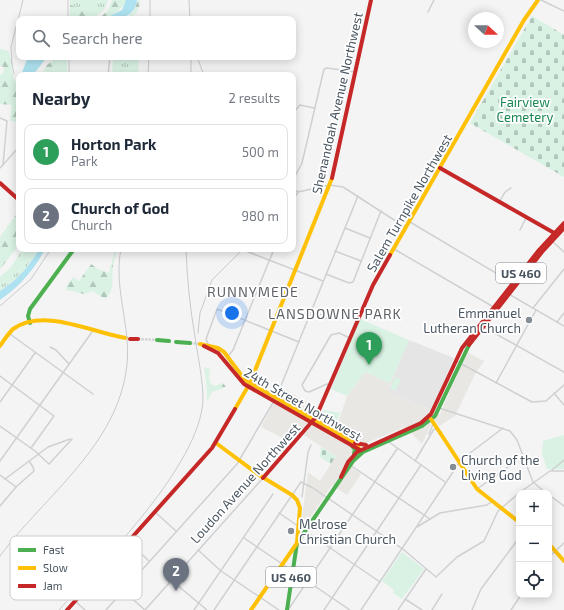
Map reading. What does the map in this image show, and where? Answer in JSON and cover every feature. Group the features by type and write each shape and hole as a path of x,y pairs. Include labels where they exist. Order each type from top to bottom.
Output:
{"main road":[{"name":"Shenandoah Avenue Northwest","path":"134,536 216,443 250,385 330,185 371,0"},
{"name":"Salem Turnpike Northwest","path":"313,422 373,285 524,20 538,0"},
{"path":"440,168 556,233"},
{"path":"0,182 16,197"},
{"name":"US 460","path":"288,610 292,570 297,543 350,465 359,455 388,439 432,419 439,408 462,348 564,223"},
{"name":"US 460","path":"515,283 551,241 556,233 564,228"},
{"path":"30,323 28,316 30,309 72,252"},
{"path":"0,346 16,326 30,323 58,322 110,337 138,339"},
{"path":"157,340 169,341"},
{"path":"176,342 190,343"},
{"name":"24th Street Northwest","path":"227,357 214,349 200,344 218,348 227,357 237,378 354,444 360,450"},
{"name":"US 460","path":"432,419 435,408 457,362"},
{"path":"432,419 477,489 491,502 516,520"},
{"name":"Loudon Avenue Northwest","path":"263,478 313,422"},
{"name":"US 460","path":"340,480 346,465 353,455 360,450 382,440 388,439"},
{"path":"353,455 355,449 354,444 364,446 382,440"},
{"path":"216,443 263,478 292,495 299,505 300,515 297,543 251,610"},
{"path":"350,465 351,461 360,450 368,450"},
{"path":"552,547 564,561"},
{"name":"Shenandoah Avenue Northwest","path":"67,610 75,601"}],"street":[{"path":"428,12 434,0"},
{"path":"541,0 564,11"},
{"path":"108,72 110,60"},
{"path":"296,174 302,163 314,108 325,68 355,72"},
{"path":"296,110 300,105 314,108"},
{"path":"0,118 7,121 3,165"},
{"path":"0,168 16,150"},
{"path":"296,192 330,185 343,187 406,228"},
{"path":"500,201 505,192 510,188"},
{"path":"296,194 302,191"},
{"path":"142,570 239,460 275,400 358,196"},
{"path":"326,274 342,281 350,283 353,282 381,211"},
{"path":"520,230 527,216"},
{"path":"410,222 515,283"},
{"path":"345,228 370,238"},
{"path":"551,241 564,252"},
{"path":"394,249 496,308"},
{"path":"335,251 361,261"},
{"path":"249,252 323,281"},
{"path":"227,357 233,350 273,252"},
{"path":"532,308 564,269"},
{"path":"507,293 564,326"},
{"path":"208,345 206,339 217,309 299,342"},
{"path":"496,383 536,310"},
{"path":"311,311 323,315"},
{"path":"557,322 564,313"},
{"path":"481,326 564,372"},
{"path":"0,460 92,332"},
{"path":"329,385 327,384 309,392 304,391 302,385 331,335 336,333 350,338"},
{"path":"9,334 93,394"},
{"path":"50,347 56,350 69,364"},
{"path":"0,402 35,353"},
{"path":"457,362 535,403 546,400 564,385"},
{"path":"0,376 53,415 53,418 31,448"},
{"path":"554,393 564,404"},
{"path":"439,408 503,428 514,435 533,483 542,490"},
{"path":"429,436 432,419"},
{"path":"0,426 31,448 38,454 51,463 72,439 50,445 38,454 28,461 5,479"},
{"path":"361,610 459,462 503,428"},
{"path":"415,461 434,429 438,429"},
{"path":"388,439 397,449 446,482"},
{"path":"302,497 308,452 311,445"},
{"path":"288,610 397,449"},
{"path":"477,489 523,457"},
{"path":"523,490 564,460"},
{"path":"0,506 16,487 34,471 34,467 28,461"},
{"path":"350,465 430,519"},
{"path":"324,610 421,465"},
{"path":"552,470 564,471"},
{"path":"0,475 16,487"},
{"name":"Loudon Avenue Northwest","path":"145,610 263,478"},
{"path":"214,610 300,483 304,482"},
{"path":"304,482 377,531 436,577 458,556 484,541 500,508 516,495"},
{"path":"194,610 273,494"},
{"path":"552,497 564,506"},
{"path":"415,528 444,511 487,504 491,502"},
{"path":"155,512 176,531"},
{"path":"279,513 380,582"},
{"path":"244,538 350,610"},
{"path":"472,610 481,589 516,542"},
{"path":"552,554 564,543"},
{"path":"198,550 221,571 279,610"},
{"path":"142,554 150,561"},
{"path":"398,610 426,569"},
{"path":"171,580 207,610"},
{"path":"432,610 442,594"},
{"path":"511,610 519,598"},
{"path":"405,599 422,610"},
{"path":"106,610 114,600"},
{"path":"134,600 145,610"},
{"path":"75,601 85,610"}],"shaded area":[{"path":"409,340 454,358 431,410 387,391"},
{"path":"467,352 484,361 475,374 455,416 439,426 436,421 432,423 422,444 405,427 366,443 354,441 351,447 353,452 345,463 361,474 347,495 332,485 304,527 301,525 308,472 320,481 336,456 299,432 290,442 261,427 282,388 316,407 311,415 336,429 347,396 365,372 390,383 387,391 440,414"}],"green space":[{"path":"70,0 108,0 105,9 100,13 70,5"},
{"path":"112,0 126,0 122,7 115,13 109,16 102,16 108,10"},
{"path":"138,0 140,0 136,13 132,16 128,16 133,13"},
{"path":"70,5 100,13 96,16 70,16"},
{"name":"Fairview Cemetery","path":"532,16 564,35 564,177 470,123"},
{"path":"0,49 9,51 13,77 16,83 16,122 10,121 12,105 0,104 0,75 3,74 4,67 0,66"},
{"path":"53,60 67,60 59,64 54,72 44,72 47,65"},
{"path":"113,60 139,60 138,72 112,72"},
{"path":"67,61 67,72 54,72 59,64"},
{"path":"16,215 16,249 0,269 0,237"},
{"path":"21,252 36,252 22,272 0,291 0,277 10,268"},
{"path":"114,252 116,252 113,266 112,288 105,299 93,291 84,294 66,290 67,285 73,277 79,281 91,264 98,269 109,273"},
{"path":"360,319 409,340 390,383 365,372 347,396 331,389"},
{"path":"204,367 210,369 209,379 211,384 215,386 223,383 226,387 212,392 207,402 207,390"},
{"path":"396,377 401,380 395,391 390,388"},
{"path":"324,410 340,413 336,424 326,423 322,420 321,418"},
{"path":"564,435 564,469 547,469 542,454 543,441"},
{"path":"321,447 336,456 331,464 320,457"},
{"path":"402,552 424,569 402,599 393,593 394,590 382,581"}],"water":[{"path":"126,0 137,0 136,6 130,14 125,16 110,16 122,10"},
{"path":"27,60 45,60 35,72 22,72"},
{"path":"37,252 43,252 26,278 0,300 0,291 22,273"}],"tunnel":[{"path":"138,339 157,340"},
{"path":"190,343 200,344"}],"railway":[{"path":"19,16 23,0"},
{"path":"68,0 68,16"},
{"path":"150,0 150,16"},
{"path":"189,0 190,16"},
{"path":"12,64 11,47 16,27"},
{"path":"11,59 14,74"},
{"path":"69,60 69,72"},
{"path":"148,72 149,60"},
{"path":"191,60 191,72"},
{"path":"198,60 203,72"},
{"path":"0,306 31,279 49,252"},
{"path":"16,536 77,468 95,444 110,420 121,393 127,364 128,350 120,292 119,263 121,252"},
{"path":"126,536 167,482 185,453 198,426 203,392 190,304 186,252"},
{"path":"198,333 200,313 212,280 240,252"},
{"path":"0,556 10,544"},
{"path":"59,610 68,600"}],"traffic: fast":[{"path":"30,323 28,316 30,309 72,252"},
{"path":"157,340 169,341"},
{"path":"176,342 190,343"},
{"path":"287,610 297,543 353,461 363,452 422,426 435,416 469,345"},
{"path":"352,446 355,449 354,454"}],"traffic: slow":[{"path":"390,255 524,20 538,0"},
{"path":"235,409 250,383 332,178"},
{"path":"0,346 13,329 25,323 39,320 69,323 126,338"},
{"path":"200,344 218,348 224,352 245,380 355,443 360,450"},
{"path":"431,419 477,489 516,520"},
{"path":"216,443 259,475 292,495 297,500 300,508 297,543 251,610"},
{"path":"552,547 564,561"}],"traffic: jam":[{"path":"332,178 371,0"},
{"path":"440,168 556,234"},
{"path":"0,183 16,197"},
{"path":"341,477 348,462 357,452 421,423 431,414 462,348 539,250 564,223"},
{"path":"469,345 542,252 564,228"},
{"path":"263,478 316,417 373,285 390,255"},
{"path":"130,339 138,339"},
{"path":"204,346 218,353 244,384 360,450"},
{"path":"133,536 212,448 235,409"},
{"path":"355,443 366,445"},
{"path":"67,610 76,600"}],"place":[{"name":"Emmanuel Lutheran Church","path":"529,320"},
{"name":"Horton Park","path":"369,365"},
{"name":"Church of the Living God","path":"453,467"},
{"name":"Melrose Christian Church","path":"291,531"},
{"name":"Church of God","path":"176,591"}],"district":[{"name":"RUNNYMEDE","path":"253,291"},
{"name":"LANSDOWNE PARK","path":"335,313"}]}
